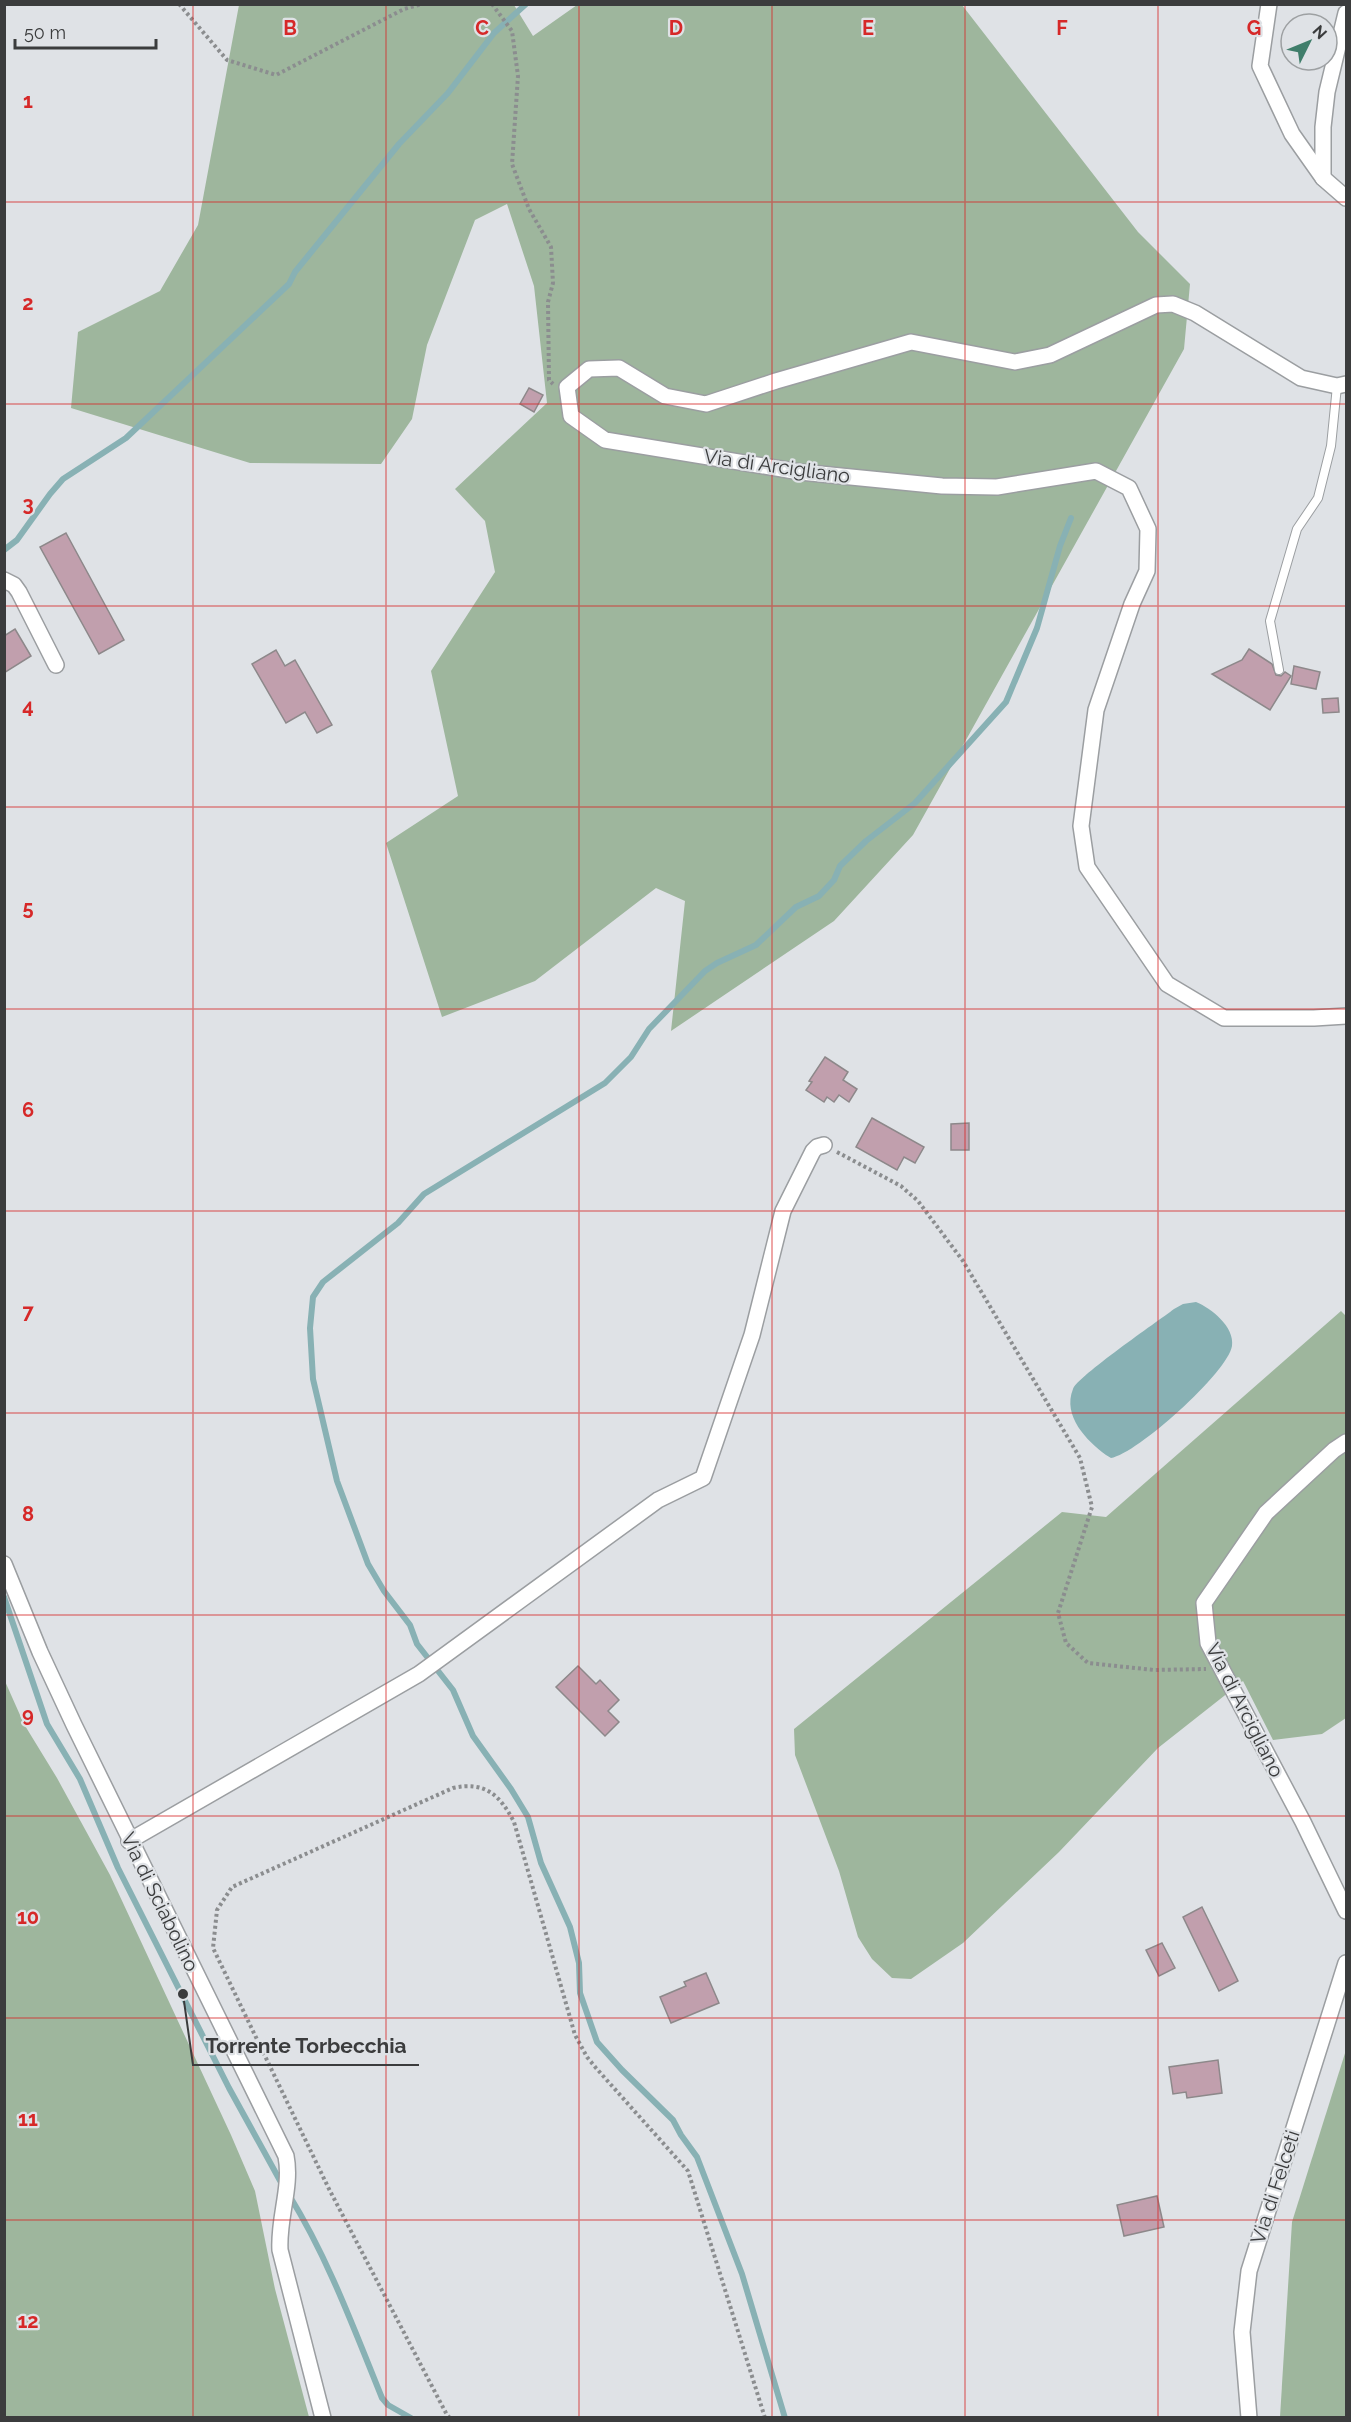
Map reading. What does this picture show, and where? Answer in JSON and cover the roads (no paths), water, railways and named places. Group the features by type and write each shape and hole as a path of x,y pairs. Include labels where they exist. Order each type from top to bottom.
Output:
{"street":[{"path":"1269,4 1260,66 1292,134 1323,178 1347,198"},
{"path":"1323,178 1323,127 1327,92 1347,13"},
{"name":"Via di Arcigliano","path":"1342,385 1301,378 1196,313 1173,304 1156,305 1050,355 1015,362 910,342 706,404 665,396 619,368 589,369 567,387 571,416 605,440 800,472 942,486 997,487 1096,471 1129,488 1148,528 1147,571 1132,604 1096,710 1081,826 1087,867 1167,984 1224,1018 1347,1016"},
{"path":"4,580 14,585 19,592 57,665"},
{"path":"129,1841 418,1674 658,1500 703,1478 752,1335 783,1211 813,1151 824,1145"},
{"name":"Via di Arcigliano","path":"1347,1442 1334,1450 1266,1513 1204,1603 1208,1643 1303,1822 1347,1911"},
{"name":"Via di Sciabolino","path":"4,1564 40,1652 129,1841 286,2156 288,2179 279,2234 282,2264 323,2418"},
{"name":"Via di Felceti","path":"1249,2418 1242,2332 1249,2271 1347,1963"}],"lane":[{"path":"1279,670 1270,621 1297,528 1318,498 1331,446 1342,385"}],"water":[{"path":"1196,1302 1221,1319 1230,1332 1232,1346 1227,1358 1199,1392 1160,1428 1124,1453 1111,1458 1091,1443 1078,1427 1071,1409 1070,1399 1073,1389 1103,1361 1174,1309 1183,1304"}],"waterway":[{"path":"4,550 17,540 63,479 126,438 289,284 295,272 399,144 448,93 494,33 526,4"},
{"path":"785,2418 742,2274 697,2157 673,2120 597,2042 580,1993 579,1963 570,1927 541,1863 528,1817 473,1736 453,1690 417,1644 410,1625 384,1591 368,1564 337,1481 313,1379 310,1328 313,1297 323,1282 398,1223 424,1194 605,1083 631,1057 649,1029 705,971 756,945 796,907 819,896 834,880 840,866 866,841 915,803 1006,702 1037,628 1060,546 1071,518"},
{"path":"4,1597 47,1724 80,1779 118,1868 229,2088 283,2186"},
{"path":"289,2195 328,2269 382,2398 388,2405 411,2418"}],"place":[{"name":"Torrente Torbecchia","path":"183,1994"}]}
